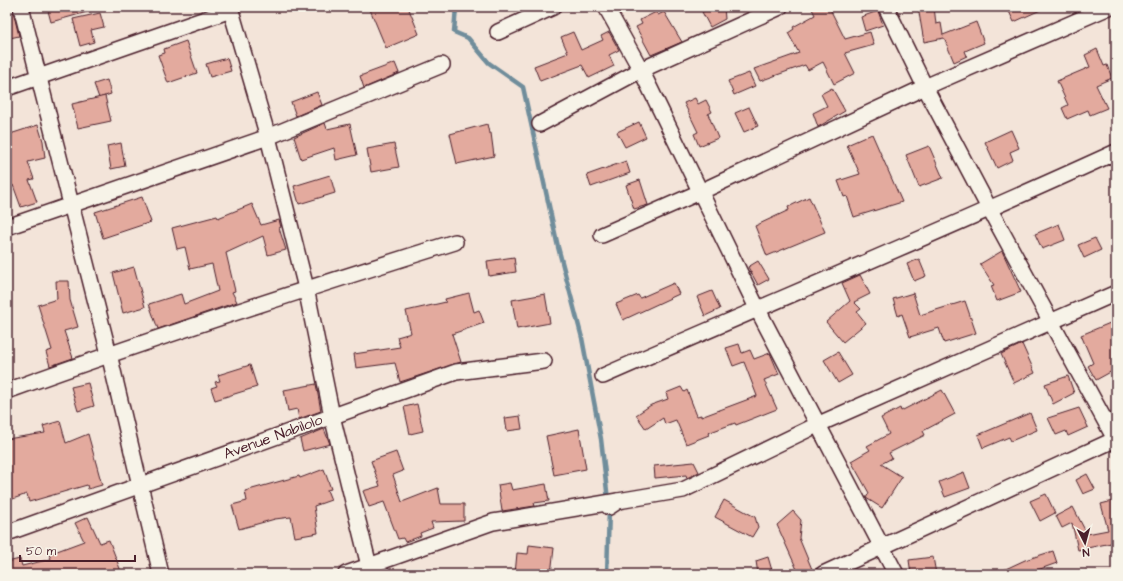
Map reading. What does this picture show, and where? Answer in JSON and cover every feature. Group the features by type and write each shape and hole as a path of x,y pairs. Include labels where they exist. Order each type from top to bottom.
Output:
{"street":[{"path":"22,7 109,354 161,574"},
{"path":"498,32 553,7"},
{"path":"606,7 641,70 758,308 896,574"},
{"path":"540,124 641,70 780,7"},
{"path":"823,574 1116,439 990,210 925,87 886,7"},
{"path":"602,235 700,192 925,87 1110,7"},
{"path":"7,88 231,9 268,137 306,288 332,416 370,570"},
{"path":"7,227 268,137 442,65"},
{"path":"603,376 758,308 990,210 1116,152"},
{"path":"7,391 109,354 306,288 455,242"},
{"path":"346,574 370,570 493,522 609,504 682,490 819,424 1051,320 1116,293"},
{"name":"Avenue Nabilolo","path":"7,533 456,372 544,360"}],"building":[{"path":"7,7 12,7 19,36 10,38 7,26"},
{"path":"47,7 90,7 91,11 51,22"},
{"path":"369,7 408,7 419,34 386,48"},
{"path":"712,7 724,7 725,19 710,27 702,12"},
{"path":"811,7 829,7 845,39 870,32 874,45 845,53 855,73 834,84 823,62 808,70 805,65 760,81 754,69 799,53 788,33 794,29 793,27 815,15"},
{"path":"918,7 934,7 936,24 941,23 943,35 976,22 984,43 965,51 967,56 954,62 944,38 924,42"},
{"path":"1007,7 1047,7 1014,22"},
{"path":"878,11 883,25 865,31 861,17"},
{"path":"656,12 658,15 664,12 682,42 651,55 636,27 642,24 640,20"},
{"path":"100,13 104,27 91,30 94,42 80,46 73,19"},
{"path":"573,32 581,50 603,40 601,36 609,32 619,50 609,55 614,66 589,78 582,65 540,81 534,66 568,53 561,37"},
{"path":"186,41 197,73 168,83 158,55 165,53 164,49"},
{"path":"1097,49 1104,66 1107,65 1112,78 1096,85 1107,108 1090,115 1088,110 1067,119 1062,108 1068,105 1057,81 1090,67 1085,55"},
{"path":"227,58 231,71 210,77 206,64"},
{"path":"395,63 399,73 364,88 360,76"},
{"path":"749,73 755,86 734,95 728,81"},
{"path":"107,80 111,94 99,98 94,84"},
{"path":"832,88 845,111 818,127 813,113 827,106 821,94"},
{"path":"317,92 322,105 296,116 291,102"},
{"path":"105,96 111,121 78,128 72,104"},
{"path":"695,98 698,104 706,100 712,112 708,114 718,138 699,146 694,134 698,132 684,103"},
{"path":"749,107 758,126 744,132 735,113"},
{"path":"639,122 646,137 625,147 617,132"},
{"path":"325,123 327,129 350,124 357,155 336,160 334,148 301,159 294,137"},
{"path":"487,124 489,133 491,133 494,156 457,164 450,134"},
{"path":"38,125 43,141 45,158 28,162 34,179 29,180 37,202 21,207 13,185 7,187 7,135"},
{"path":"1011,130 1019,148 1010,152 1013,160 997,168 985,142"},
{"path":"872,134 902,202 854,217 847,196 844,197 838,181 860,174 847,145"},
{"path":"121,143 125,166 111,169 107,146"},
{"path":"394,144 399,167 371,172 367,149"},
{"path":"929,146 943,178 919,187 906,155"},
{"path":"626,161 630,173 591,187 587,175"},
{"path":"330,175 335,193 299,204 294,186"},
{"path":"640,180 648,205 634,209 626,185"},
{"path":"142,197 151,222 103,238 95,212"},
{"path":"809,197 825,232 767,256 755,226 789,210 788,207"},
{"path":"252,204 261,225 279,220 281,227 279,228 286,250 268,255 263,236 226,253 235,291 232,292 237,302 158,329 149,304 181,294 184,304 218,291 212,264 190,269 185,247 177,249 172,228 217,216 218,218"},
{"path":"1059,224 1065,240 1042,249 1035,234"},
{"path":"1095,238 1101,250 1084,258 1078,245"},
{"path":"1002,251 1021,292 997,301 991,286 994,285 980,264"},
{"path":"514,257 516,272 489,276 487,261"},
{"path":"919,259 926,276 914,281 907,264"},
{"path":"758,261 769,279 758,285 748,267"},
{"path":"134,267 145,307 123,313 113,273"},
{"path":"860,275 870,294 854,302 861,309 857,312 866,323 843,342 826,322 850,301 842,283"},
{"path":"56,281 69,281 70,300 78,327 64,331 73,358 50,366 46,352 52,350 38,305 57,299"},
{"path":"674,283 679,294 623,320 616,304 638,295 640,298"},
{"path":"712,291 720,309 705,316 697,297"},
{"path":"469,293 474,312 479,310 484,323 452,334 461,362 400,382 395,363 356,368 354,354 400,347 397,337 411,333 406,311 446,302 445,299"},
{"path":"913,293 920,315 965,301 976,333 944,343 939,328 910,337 902,314 898,316 893,299"},
{"path":"545,294 550,323 517,329 512,300"},
{"path":"1110,323 1116,338 1116,369 1096,380 1088,366 1093,363 1081,335"},
{"path":"739,344 742,353 750,350 754,359 770,353 779,374 764,380 777,409 736,425 735,423 708,433 709,435 686,444 676,420 665,424 663,418 646,429 636,415 651,405 668,399 666,393 681,387 684,392 687,390 697,416 701,415 701,417 757,396 744,362 733,366 726,348"},
{"path":"1022,344 1035,373 1014,383 1001,354"},
{"path":"838,352 852,375 838,383 824,360"},
{"path":"250,365 257,387 215,400 211,388 217,386 215,382 220,381 218,375"},
{"path":"1068,376 1074,393 1053,404 1045,384"},
{"path":"88,383 94,406 78,411 71,387"},
{"path":"316,384 321,411 299,419 297,409 288,411 284,390"},
{"path":"942,390 955,414 923,431 925,435 889,453 892,458 881,464 902,477 882,508 866,498 869,493 851,461 870,450 867,446 889,434 881,418 900,408 901,411"},
{"path":"417,404 423,431 410,434 404,407"},
{"path":"1079,408 1088,427 1068,436 1066,431 1056,435 1048,418"},
{"path":"1030,413 1037,430 1011,441 1009,437 983,448 978,435"},
{"path":"520,416 522,429 507,431 505,418"},
{"path":"60,421 66,443 88,434 102,485 88,489 87,485 29,502 27,494 7,501 7,439 45,433 43,426"},
{"path":"324,429 330,444 303,451 300,439"},
{"path":"579,429 586,469 554,475 546,436"},
{"path":"396,452 403,471 393,475 402,502 438,488 441,504 464,504 464,521 431,522 433,528 420,533 421,536 405,542 403,538 398,539 384,502 369,507 363,491 380,486 371,461"},
{"path":"694,462 699,472 687,478 686,475 655,478 654,466"},
{"path":"324,469 331,489 327,490 331,500 314,506 318,533 295,537 291,517 275,519 239,529 232,505 247,501 245,491 299,476 300,478"},
{"path":"964,472 970,488 945,497 939,482"},
{"path":"1087,474 1095,489 1083,494 1076,480"},
{"path":"510,483 512,490 546,484 549,501 534,503 535,506 502,511 498,485"},
{"path":"1046,494 1055,513 1040,521 1030,501"},
{"path":"724,500 755,517 758,527 752,537 715,517"},
{"path":"1116,500 1116,545 1112,546 1111,543 1078,550 1072,523 1062,528 1056,516 1073,507 1087,534 1108,530 1101,504"},
{"path":"793,511 801,520 799,538 814,574 799,574 777,525"},
{"path":"88,517 100,543 109,540 122,574 7,574 7,562 20,559 22,566 51,559 49,554 84,541 75,523"},
{"path":"529,545 554,548 551,574 515,574 517,553 528,554"},
{"path":"1053,551 1057,563 1026,574 995,574 1025,560"},
{"path":"768,557 773,574 758,574 756,561"},
{"path":"933,557 936,574 911,574 909,560"}],"waterway":[{"path":"456,7 454,32 468,38 489,63 523,87 558,247 582,338 601,439 608,500"},
{"path":"607,574 609,510"}]}
